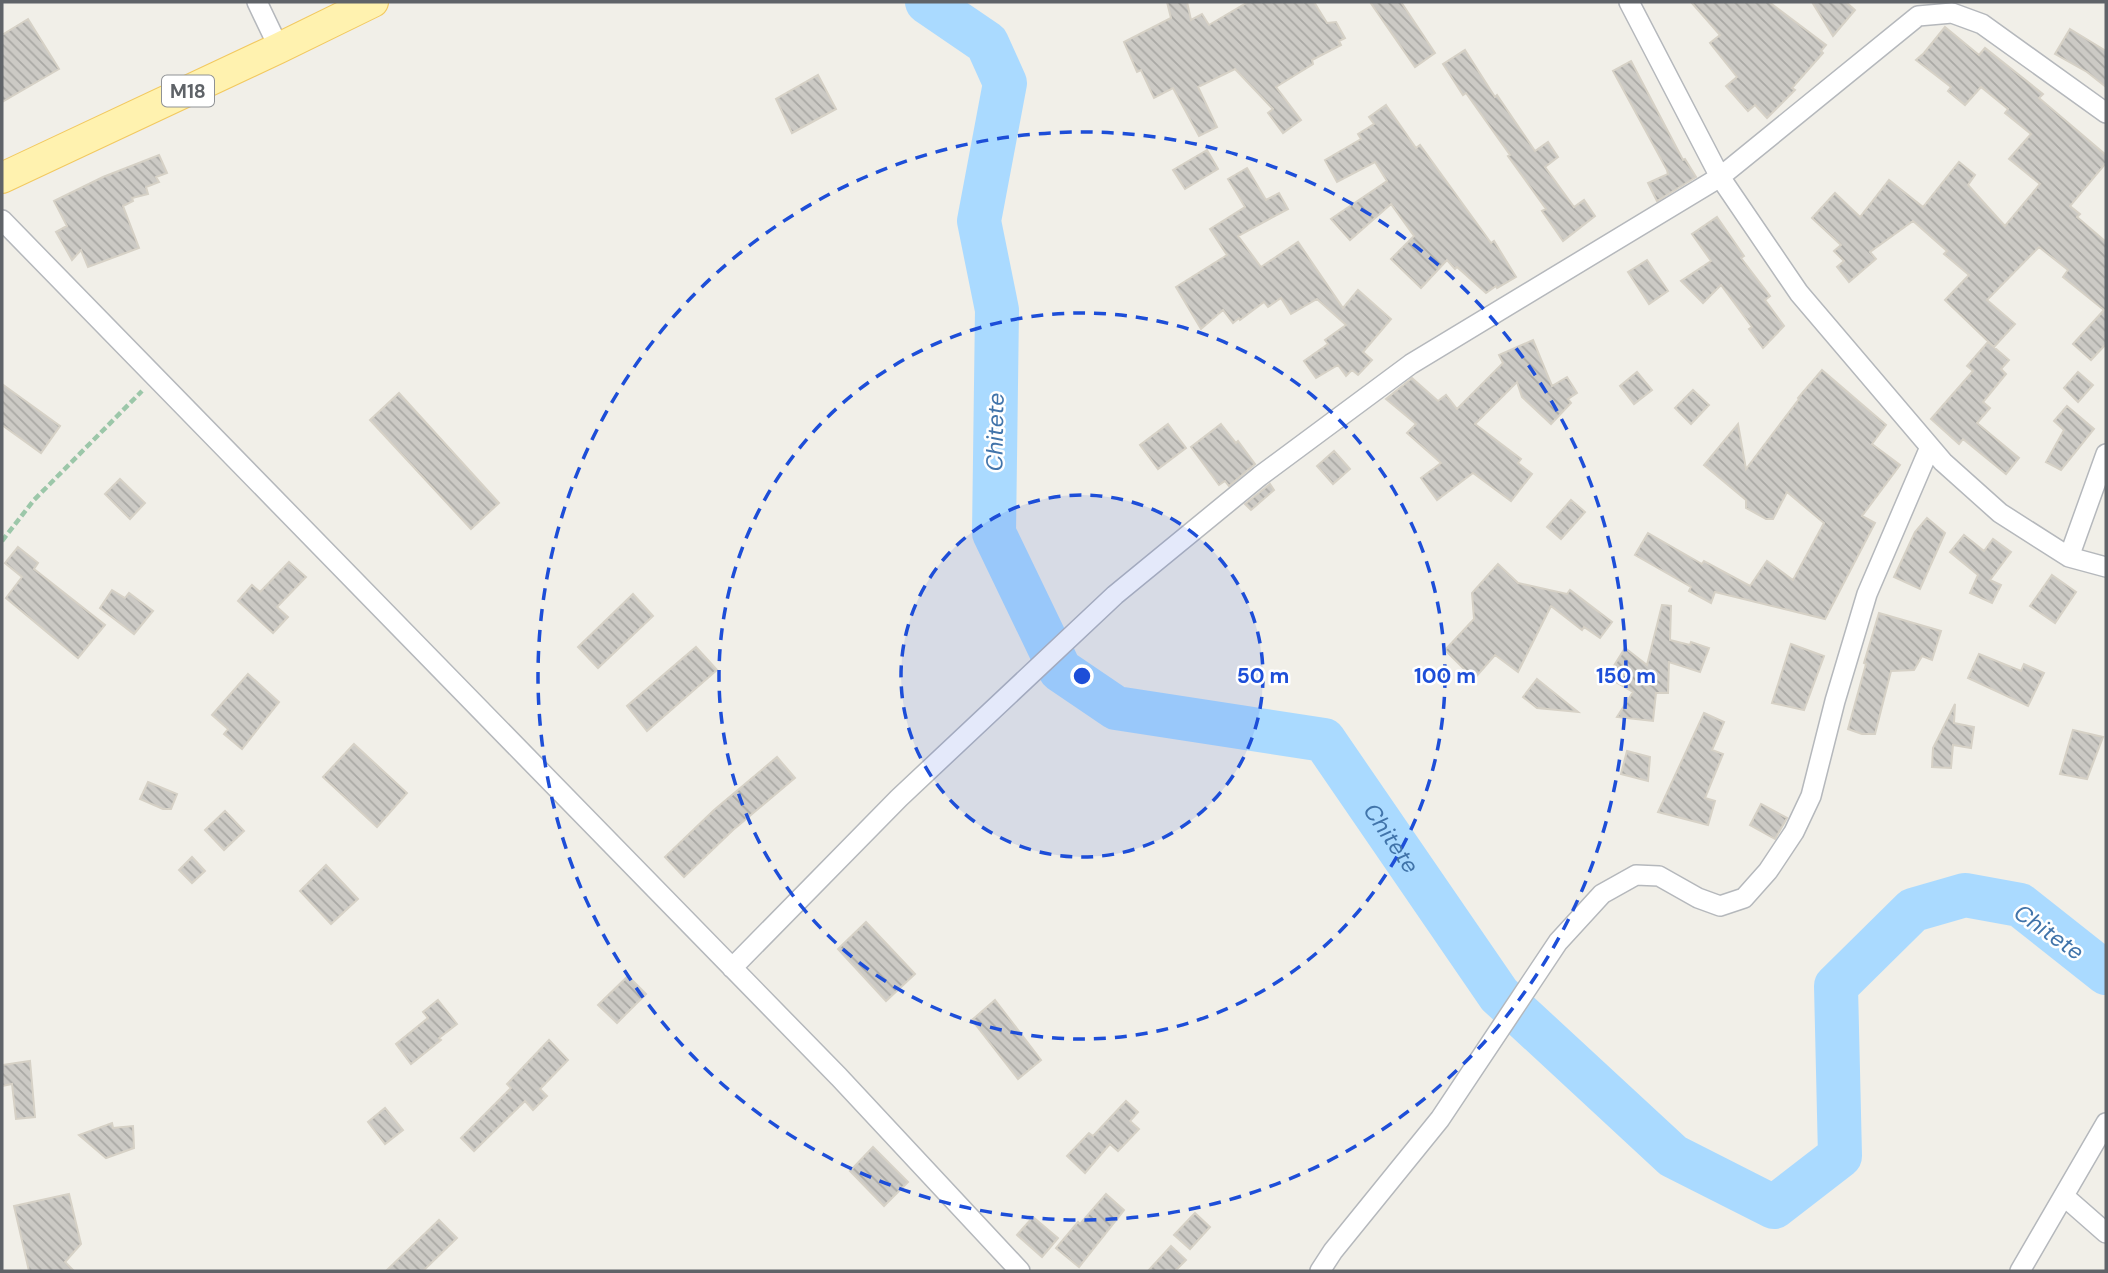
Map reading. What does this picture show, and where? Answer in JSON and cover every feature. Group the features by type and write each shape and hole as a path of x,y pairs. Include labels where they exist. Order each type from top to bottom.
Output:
{"main road":[{"name":"M18","path":"2,178 373,2"}],"street":[{"path":"257,2 279,48"},
{"path":"1629,2 1720,177 1799,293 1943,462 2000,513 2070,557 2106,567"},
{"path":"732,968 900,798 1115,595 1260,476 1411,364 1720,177 1918,16 1952,13 1982,24 2106,113"},
{"path":"2,220 839,1077 1020,1271"},
{"path":"1320,1271 1333,1251 1440,1119 1558,942 1602,894 1636,875 1658,876 1698,898 1720,906 1744,898 1768,871 1794,832 1811,796 1835,701 1867,594 1930,447"},
{"path":"2070,557 2106,454"},
{"path":"2020,1271 2106,1123"},
{"path":"2065,1197 2106,1233"}],"path":[{"path":"2,541 34,500 155,378"}],"building":[{"path":"1167,2 1187,2 1191,20 1202,14 1209,25 1248,2 1314,2 1327,23 1336,22 1345,38 1339,41 1341,45 1312,60 1313,64 1276,87 1301,120 1283,133 1268,113 1273,109 1235,69 1198,87 1217,127 1199,136 1173,88 1154,98 1141,70 1137,72 1124,42 1171,18"},
{"path":"1370,2 1401,2 1435,53 1415,67"},
{"path":"1691,2 1769,2 1826,45 1821,51 1823,53 1792,88 1795,90 1767,118 1755,105 1748,111 1726,86 1737,77 1710,43 1720,35"},
{"path":"1812,2 1846,2 1855,10 1833,36"},
{"path":"28,19 59,69 2,102 2,35"},
{"path":"1945,27 1979,55 1985,48 2043,94 2039,98 2106,155 2106,163 2070,206 2080,214 2077,217 2106,242 2106,344 2091,360 2073,344 2104,310 2063,277 2068,270 2039,247 1987,300 2015,324 1994,347 1945,300 1969,275 1944,254 1947,251 1913,221 1870,252 1876,259 1849,282 1837,267 1844,261 1834,251 1841,245 1812,218 1835,193 1860,217 1889,180 1923,207 1959,162 1975,175 1968,185 2005,226 2040,184 2009,159 2031,134 2005,113 2008,109 1981,87 1965,105 1948,91 1951,87 1916,60"},
{"path":"2070,29 2106,51 2106,87 2087,72 2055,54"},
{"path":"1465,50 1495,97 1497,95 1535,151 1548,142 1558,157 1545,167 1574,207 1584,200 1595,216 1563,241 1542,211 1546,209 1508,156 1510,155 1466,93 1463,95 1443,64"},
{"path":"1631,61 1683,160 1685,159 1696,177 1657,201 1648,183 1668,174 1667,170 1613,71"},
{"path":"818,75 836,109 792,133 776,99"},
{"path":"1386,105 1416,148 1420,145 1491,243 1494,241 1516,277 1486,293 1447,260 1421,288 1391,259 1414,236 1391,204 1350,240 1331,219 1387,181 1375,162 1337,182 1325,160 1361,139 1358,134 1374,124 1369,117"},
{"path":"1207,150 1218,169 1185,189 1173,170"},
{"path":"159,155 167,173 156,177 159,182 146,187 148,194 132,198 133,201 123,206 139,248 88,267 81,250 72,260 56,232 67,226 54,201 103,177"},
{"path":"1247,168 1266,200 1279,193 1288,209 1238,236 1261,267 1298,242 1343,308 1358,290 1391,319 1363,352 1372,360 1358,375 1352,370 1346,376 1338,365 1316,378 1304,361 1328,344 1325,340 1346,325 1317,299 1291,314 1281,298 1268,307 1264,302 1233,323 1223,310 1201,329 1176,287 1227,255 1210,229 1245,207 1228,179"},
{"path":"1717,217 1744,256 1741,258 1770,296 1765,300 1784,326 1763,348 1749,329 1752,327 1721,285 1703,303 1681,281 1711,261 1692,234"},
{"path":"1647,260 1668,291 1649,304 1628,272"},
{"path":"1533,340 1552,386 1567,377 1577,393 1568,399 1571,403 1551,424 1522,397 1517,382 1475,424 1521,459 1518,463 1532,474 1511,501 1473,473 1437,500 1421,478 1441,463 1407,433 1416,424 1386,399 1412,378 1438,401 1446,395 1457,409 1503,363 1499,355"},
{"path":"1988,342 2009,360 2001,369 2006,374 1983,402 1990,408 1977,423 2019,458 2006,474 1963,439 1959,444 1931,419 1973,371 1967,366"},
{"path":"1822,370 1886,425 1872,444 1900,465 1862,516 1875,523 1825,619 1715,592 1711,603 1689,591 1691,587 1635,555 1648,533 1702,564 1704,561 1750,586 1767,561 1793,580 1824,523 1787,492 1773,519 1766,519 1746,508 1746,500 1704,465 1738,424 1746,469"},
{"path":"1637,372 1652,390 1634,404 1620,386"},
{"path":"2078,372 2093,385 2078,402 2064,388"},
{"path":"2,384 60,426 41,453 2,425"},
{"path":"1693,390 1709,405 1691,424 1675,408"},
{"path":"399,393 499,503 471,529 370,420"},
{"path":"2067,406 2094,429 2061,470 2046,462 2064,430 2054,421"},
{"path":"1168,424 1186,448 1158,469 1140,445"},
{"path":"1221,424 1255,464 1229,486 1225,481 1219,485 1191,447"},
{"path":"1334,451 1350,469 1333,484 1317,466"},
{"path":"120,479 145,503 130,519 105,494"},
{"path":"1270,484 1274,490 1251,510 1245,504"},
{"path":"1571,500 1585,512 1561,539 1547,527"},
{"path":"1927,518 1945,533 1920,589 1894,577 1915,532"},
{"path":"1964,535 1984,551 1993,539 2011,552 1990,580 2001,585 1992,603 1970,593 1978,575 1950,552"},
{"path":"18,547 38,563 34,569 105,625 78,658 6,598 22,577 5,563"},
{"path":"289,562 306,577 277,607 288,617 273,633 238,601 252,585 260,592"},
{"path":"1498,564 1518,583 1567,594 1570,590 1612,622 1600,638 1584,627 1582,630 1551,606 1518,672 1495,655 1474,679 1445,650 1474,619 1472,593"},
{"path":"2052,575 2076,592 2055,623 2030,606"},
{"path":"112,590 125,598 129,593 153,611 134,634 100,608"},
{"path":"633,594 653,616 598,668 578,647"},
{"path":"1662,605 1671,606 1670,640 1690,645 1691,642 1709,648 1700,672 1669,662 1668,693 1656,693 1653,721 1617,717 1633,692 1607,677 1625,648 1647,665"},
{"path":"1879,613 1941,631 1932,660 1922,656 1914,670 1891,671 1875,734 1862,734 1848,729"},
{"path":"1791,644 1824,656 1804,710 1772,703"},
{"path":"696,647 717,670 647,731 627,706"},
{"path":"1979,654 2021,671 2024,664 2044,673 2028,706 1968,678"},
{"path":"248,674 279,702 242,749 224,734 228,729 212,715"},
{"path":"1537,679 1578,712 1537,708 1523,697"},
{"path":"1955,704 1954,723 1974,727 1971,748 1953,745 1951,768 1932,767 1933,748"},
{"path":"1704,713 1724,722 1712,750 1723,754 1705,798 1715,801 1708,825 1658,812"},
{"path":"2073,730 2103,737 2087,779 2060,774"},
{"path":"354,744 407,793 377,827 323,777"},
{"path":"1627,751 1650,757 1648,781 1621,774"},
{"path":"777,757 795,778 733,830 684,877 665,857 714,810"},
{"path":"148,782 177,794 171,809 163,809 140,799"},
{"path":"1761,804 1787,818 1775,839 1750,825"},
{"path":"225,811 244,831 224,850 205,830"},
{"path":"192,857 205,871 192,883 179,870"},
{"path":"326,865 358,899 331,924 300,891"},
{"path":"866,922 915,974 886,1001 838,949"},
{"path":"628,976 646,994 617,1023 598,1005"},
{"path":"438,1000 457,1024 411,1064 396,1044 428,1018 423,1012"},
{"path":"995,1000 1041,1060 1018,1079 972,1020"},
{"path":"549,1040 568,1060 540,1089 547,1096 533,1110 525,1101 474,1151 461,1138 511,1088 507,1084"},
{"path":"30,1061 35,1117 16,1119 12,1084 2,1086 2,1065"},
{"path":"1126,1101 1138,1112 1130,1121 1139,1129 1118,1151 1110,1144 1085,1173 1067,1156 1089,1133 1093,1136"},
{"path":"385,1108 403,1130 385,1144 368,1122"},
{"path":"112,1123 113,1128 133,1126 134,1148 106,1158 79,1135"},
{"path":"873,1147 908,1182 884,1206 850,1171"},
{"path":"69,1194 81,1244 65,1262 74,1271 29,1271 14,1206"},
{"path":"1106,1194 1124,1210 1079,1267 1056,1248"},
{"path":"1195,1213 1210,1227 1190,1249 1174,1235"},
{"path":"1033,1217 1058,1238 1042,1257 1017,1235"},
{"path":"439,1220 457,1238 423,1271 386,1271"},
{"path":"1171,1246 1186,1260 1175,1271 1148,1271"}],"waterway":[{"name":"Chitete","path":"927,2 987,43 1005,83 979,221 997,310 994,533 1060,670 1116,708 1324,740 1499,995 1673,1156 1774,1207 1840,1156 1836,986 1913,910 1965,895 2020,905 2106,973"}]}
